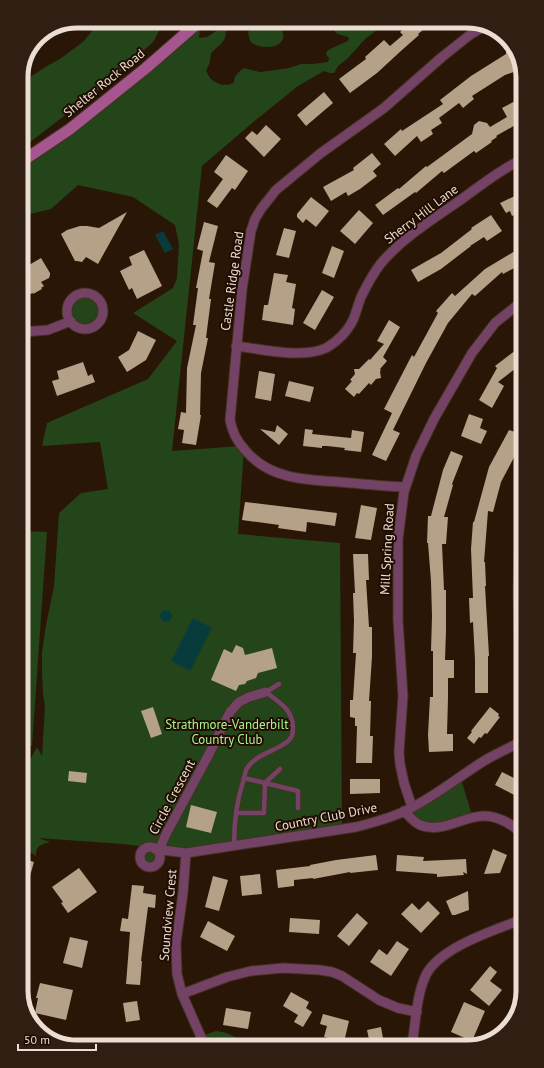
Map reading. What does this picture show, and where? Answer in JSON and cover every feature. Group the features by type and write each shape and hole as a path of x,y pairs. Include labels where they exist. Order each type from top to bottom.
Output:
{"main road":[{"name":"Shelter Rock Road","path":"28,158 70,129 146,68 192,28"}],"street":[{"name":"Castle Ridge Road","path":"405,487 320,481 288,476 270,470 251,458 237,441 232,431 230,420 242,290 251,231 255,219 261,209 276,190 321,153 384,108 442,57 479,30"},
{"name":"Sherry Hill Lane","path":"236,346 291,353 307,352 325,348 336,342 348,328 353,319 371,278 382,262 392,252 417,230 516,163"},
{"name":"Mill Spring Road","path":"516,307 495,323 472,353 434,419 416,456 405,487 398,539 398,620 403,696 399,757 408,809 414,821 427,827 438,827 484,816 509,823 516,828"},
{"path":"28,332 48,330 71,321"},
{"name":"Circle Crescent","path":"186,853 157,849 208,756 230,712 239,702 249,697 266,692"},
{"name":"Country Club Drive","path":"186,853 356,827 378,822 408,809 489,758 516,744"},
{"name":"Soundview Crest","path":"186,853 183,893 176,943 177,974 182,994 202,1040"},
{"path":"413,1040 418,1000 425,977 431,968 443,956 467,942 516,922"},
{"path":"182,994 227,977 251,971 283,968 320,970 332,972 342,976 379,1000 398,1008 417,1012"}],"lane":[{"path":"234,846 234,826 236,813 246,770 257,758 286,742 292,736 292,720 288,709 266,692 279,684"},
{"path":"236,813 264,813 265,783 280,769"},
{"path":"244,778 298,791 298,808"}],"green space":[{"path":"94,28 159,28 153,42 111,80 28,144 28,78 60,59 84,41"},
{"name":"Strathmore-Vanderbilt Country Club","path":"179,28 200,28 199,38 207,37 216,31 226,30 224,41 211,53 210,62 206,71 213,81 225,85 233,83 237,74 244,68 261,72 289,68 301,64 328,62 329,58 326,52 348,41 349,39 348,37 335,32 334,28 380,28 366,38 347,59 338,66 334,73 324,71 298,86 202,166 172,451 241,446 244,450 238,534 340,543 342,829 159,854 158,861 151,867 146,866 140,859 141,853 147,847 123,844 38,838 50,842 38,848 36,856 28,851 28,762 37,747 42,756 45,706 43,694 42,652 54,586 59,513 81,493 108,489 100,442 42,446 47,423 148,379 177,341 133,313 173,288 177,278 179,244 175,225 133,197 78,185 51,209 28,215 28,157 184,34"},
{"path":"251,28 281,28 283,37 277,45 262,47 255,45 250,41 248,32"},
{"path":"85,293 95,296 100,301 103,311 100,321 95,326 85,329 75,326 70,321 67,311 70,301 75,296"},
{"path":"28,531 47,532 32,746 28,746"},
{"path":"461,779 472,815 438,825 428,825 406,811"},
{"path":"216,1031 223,1032 238,1040 193,1040"}],"water":[{"path":"163,231 173,249 165,253 155,235"},
{"path":"168,610 171,611 171,621 164,622 161,621 160,614 161,611"},
{"path":"193,618 212,628 190,671 171,661"}],"building":[{"path":"405,28 422,28 423,30 377,73 350,93 339,79 366,59 365,57 384,40 390,46 403,35 400,32"},
{"path":"508,51 512,58 515,71 505,75 472,96 474,99 463,108 459,103 439,118 442,123 431,130 433,134 421,142 417,136 395,156 384,144 401,129 402,131 443,104 440,100 471,76 506,54 506,52"},
{"path":"324,92 333,103 306,126 297,115"},
{"path":"516,101 516,125 496,136 497,137 491,141 492,142 476,153 474,151 444,173 442,171 416,193 415,192 383,215 375,205 398,188 399,189 426,166 427,167 472,134 474,125 479,121 487,123 490,127 507,117 502,108"},
{"path":"266,125 281,139 264,157 245,138 252,131 257,135"},
{"path":"372,153 381,164 373,171 377,176 348,196 346,192 331,201 323,187 354,170 353,168"},
{"path":"226,155 248,171 235,190 232,188 217,208 207,201 223,179 214,172"},
{"path":"516,195 516,214 512,216 510,211 506,213 500,203"},
{"path":"311,197 329,211 316,227 306,219 303,223 297,217 297,214"},
{"path":"359,210 373,223 355,244 340,231"},
{"path":"127,212 98,264 86,257 82,262 75,261 61,234 67,230 80,226 99,228"},
{"path":"491,215 502,231 487,241 484,237 441,269 418,282 411,270 441,253 472,229 471,228"},
{"path":"204,222 218,226 209,262 215,263 209,299 211,299 206,338 208,338 201,373 201,415 196,445 182,443 184,430 178,429 181,412 186,413 187,368 196,325 193,325 198,288 196,288 203,251 197,249"},
{"path":"284,228 296,231 289,258 276,255"},
{"path":"332,246 344,251 334,278 322,273"},
{"path":"144,250 162,286 137,299 132,288 129,290 120,271 132,265 129,257"},
{"path":"515,251 516,253 516,267 503,274 502,272 475,296 472,294 448,323 426,363 393,430 400,433 386,461 372,455 392,413 384,409 412,355 414,357 438,313 436,311 452,293 455,296 485,269"},
{"path":"41,258 50,273 49,278 41,282 44,286 41,288 42,289 33,294 30,294 28,290 28,264 29,265"},
{"path":"274,273 288,275 286,282 296,284 292,308 295,309 293,325 262,320 264,305 268,305"},
{"path":"322,290 334,297 315,330 303,323"},
{"path":"389,320 400,327 383,357 387,361 380,369 381,378 376,379 371,385 369,383 359,394 357,393 354,397 345,389 352,381 350,380 355,374 354,369 359,369 369,359 370,360 384,344 377,341"},
{"path":"138,331 156,340 146,360 127,372 118,357 129,350"},
{"path":"516,350 516,368 498,382 504,386 492,408 479,400 497,368 495,366"},
{"path":"83,362 88,376 92,374 95,382 57,396 52,381 59,379 57,371"},
{"path":"259,371 275,374 271,401 255,398"},
{"path":"289,381 314,387 310,402 285,396"},
{"path":"469,414 483,419 480,428 487,431 481,444 461,436"},
{"path":"277,425 288,434 279,445 260,429 275,432"},
{"path":"305,429 313,430 312,434 351,438 352,430 364,432 361,452 327,446 322,446 322,448 303,446"},
{"path":"509,430 516,432 516,454 501,482 493,512 488,511 484,562 489,656 488,693 475,693 473,622 470,623 469,598 473,598 471,549 473,522 489,467"},
{"path":"451,451 463,456 452,484 453,485 444,517 448,517 446,544 442,544 444,590 446,590 445,660 454,660 454,678 448,678 447,734 453,734 453,751 429,752 428,735 430,697 433,697 433,651 431,651 431,581 427,543 428,516 431,516 443,470"},
{"path":"245,502 337,513 335,526 307,522 306,532 278,528 279,525 242,520"},
{"path":"361,505 377,508 371,540 355,538"},
{"path":"353,554 368,554 369,580 366,580 369,627 372,627 372,657 369,701 371,701 370,736 373,736 372,763 356,763 357,726 355,726 355,718 350,717 350,700 353,700 356,653 353,653 353,593 355,593"},
{"path":"236,645 243,648 245,655 272,648 277,668 258,673 256,678 247,681 245,684 239,685 236,691 211,680 224,649 232,653"},
{"path":"153,707 162,734 151,738 141,711"},
{"path":"490,707 499,714 498,716 500,717 487,734 485,733 481,738 479,737 474,744 467,738"},
{"path":"69,771 87,773 86,783 68,781"},
{"path":"502,772 516,779 516,796 495,785"},
{"path":"350,779 380,779 380,793 350,794"},
{"path":"191,805 217,812 211,833 186,827"},
{"path":"493,849 507,855 500,873 484,874"},
{"path":"376,855 378,870 350,872 313,879 294,880 294,886 278,888 276,870"},
{"path":"397,855 424,857 423,861 466,859 467,874 463,872 464,875 437,877 437,874 396,871"},
{"path":"28,860 34,862 28,883"},
{"path":"79,868 97,892 68,913 61,903 63,902 52,887"},
{"path":"260,874 262,894 242,896 240,876"},
{"path":"213,876 228,880 219,911 205,907"},
{"path":"132,885 144,886 143,893 156,895 155,908 148,907 141,961 140,985 126,984 130,932 120,931 122,918 128,919"},
{"path":"468,891 469,910 452,915 446,901"},
{"path":"428,901 440,913 421,933 401,914 412,903 419,910"},
{"path":"357,913 368,923 349,946 337,936"},
{"path":"290,918 320,920 319,934 289,932"},
{"path":"208,921 235,936 227,951 200,937"},
{"path":"70,937 88,941 82,968 63,963"},
{"path":"397,941 409,949 391,976 370,962 379,949 387,955"},
{"path":"490,966 497,972 490,981 502,990 489,1006 470,990"},
{"path":"40,983 73,990 66,1020 35,1013 38,998 36,998"},
{"path":"291,992 309,1002 306,1008 312,1012 303,1027 294,1022 298,1015 283,1006"},
{"path":"137,1001 140,1020 126,1022 123,1003"},
{"path":"464,1002 485,1011 473,1039 469,1040 451,1032"},
{"path":"226,1008 251,1012 248,1029 223,1025"},
{"path":"323,1014 349,1021 344,1040 336,1040 324,1037 327,1026 320,1024"},
{"path":"381,1027 383,1040 369,1040 367,1030"}]}
